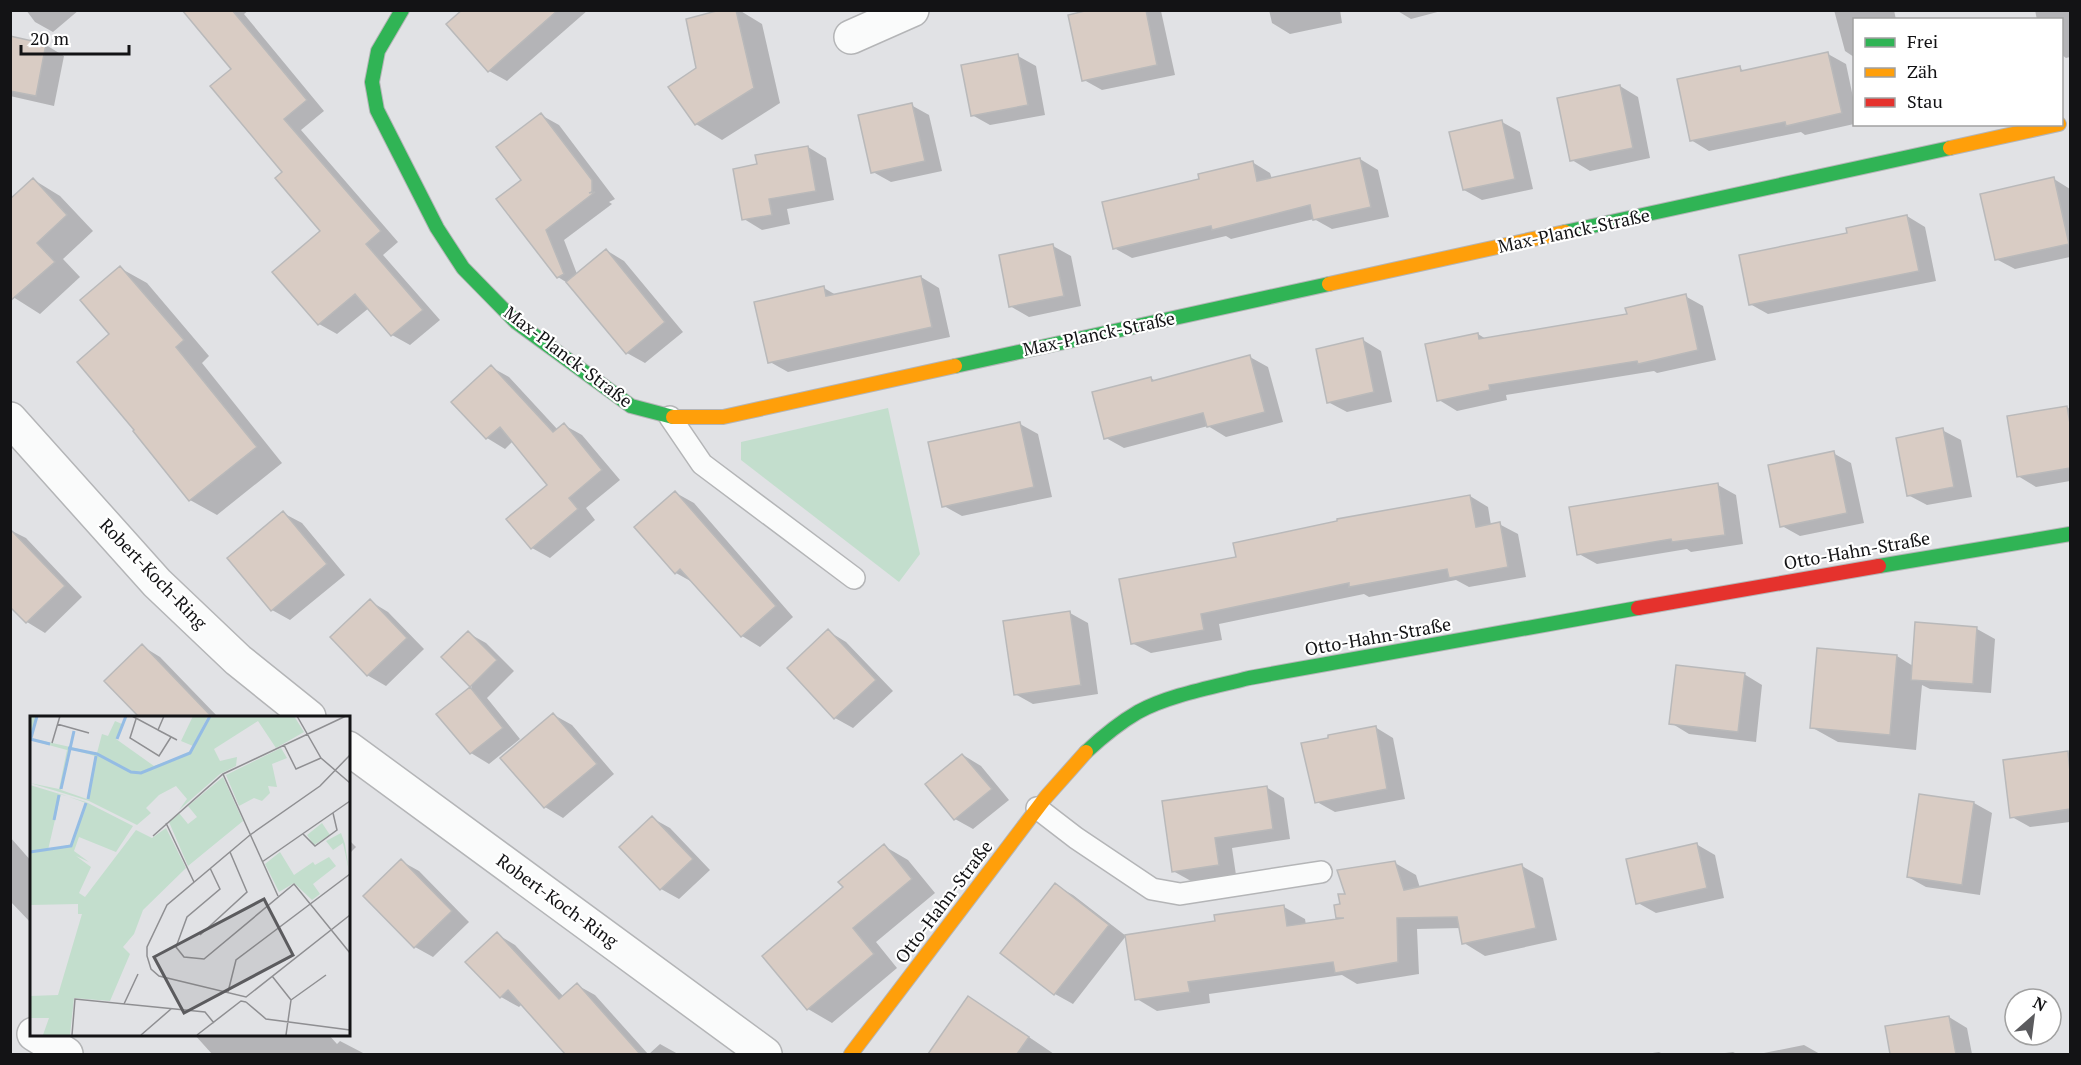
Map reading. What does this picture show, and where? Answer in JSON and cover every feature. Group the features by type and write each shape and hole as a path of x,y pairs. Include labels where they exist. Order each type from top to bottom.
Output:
{"street":[{"name":"Max-Planck-Straße","path":"402,10 378,51 372,82 377,110 437,228 463,268 516,322 602,386 631,406 670,417 723,417 2051,126"},
{"path":"851,37 912,10"},
{"name":"Robert-Koch-Ring","path":"10,419 157,583 238,660 308,716"},
{"name":"Otto-Hahn-Straße","path":"851,1054 1037,808 1074,764 1100,739 1138,712 1187,693 1249,678 1811,577 2070,534"},
{"name":"Robert-Koch-Ring","path":"350,749 765,1054"},
{"path":"10,1018 30,1031"},
{"path":"36,1035 66,1054"}],"lane":[{"path":"670,417 702,464 854,578"},
{"path":"1037,808 1076,838 1152,889 1180,894 1321,872"}],"green space":[{"path":"888,408 920,554 899,582 741,460 741,442"}],"building":[{"path":"182,10 232,10 307,100 284,119 381,231 366,244 423,310 391,336 355,294 318,325 272,272 320,231 275,178 282,172 210,86 231,69"},
{"path":"462,10 558,10 488,72 446,24"},
{"path":"720,10 736,10 754,88 695,125 668,87 696,68 686,19"},
{"path":"1089,10 1146,10 1157,65 1082,81 1068,15"},
{"path":"10,36 46,44 36,96 10,91"},
{"path":"1828,52 1842,113 1786,126 1785,122 1690,141 1677,79 1740,66 1741,71"},
{"path":"1018,54 1028,105 971,116 961,65"},
{"path":"1620,85 1633,148 1570,161 1557,98"},
{"path":"912,103 925,161 871,173 858,115"},
{"path":"541,113 592,180 592,192 589,193 595,192 546,230 564,274 557,278 496,199 521,180 496,147"},
{"path":"1502,120 1515,179 1463,190 1449,132"},
{"path":"808,146 816,191 769,199 772,215 742,220 733,169 757,164 755,155"},
{"path":"1360,158 1371,207 1313,220 1310,205 1212,230 1211,226 1113,249 1102,202 1199,179 1198,174 1253,161 1257,181"},
{"path":"2054,177 2069,244 1995,260 1980,194"},
{"path":"33,178 67,215 37,243 55,262 10,301 10,199"},
{"path":"1907,215 1919,271 1749,305 1739,255 1847,233 1846,228"},
{"path":"1053,244 1064,296 1009,307 999,255"},
{"path":"606,249 665,322 626,354 566,282"},
{"path":"120,266 184,340 176,347 257,447 189,501 77,362 109,334 80,300"},
{"path":"921,276 932,327 768,363 754,302 824,286 826,296"},
{"path":"1686,294 1698,350 1638,364 1637,361 1489,385 1490,390 1437,401 1425,344 1478,333 1479,339 1627,314 1625,308"},
{"path":"1363,338 1374,392 1327,403 1316,349"},
{"path":"1250,355 1265,412 1207,427 1203,413 1104,439 1092,392 1151,377 1152,381"},
{"path":"491,365 553,432 564,423 602,470 569,498 578,509 531,549 506,519 547,485 500,427 486,439 451,402"},
{"path":"2067,406 2070,424 2070,468 2017,477 2007,416"},
{"path":"1020,422 1034,487 942,507 928,442"},
{"path":"1943,428 1954,487 1907,496 1896,438"},
{"path":"1834,451 1847,513 1780,527 1768,465"},
{"path":"1718,483 1725,535 1672,542 1671,539 1577,555 1569,507"},
{"path":"675,491 776,606 741,637 680,569 675,574 634,527"},
{"path":"1470,495 1476,527 1500,522 1508,567 1449,578 1447,569 1349,587 1349,583 1201,614 1204,630 1131,644 1119,579 1236,557 1233,543 1337,521 1337,519"},
{"path":"283,511 327,564 271,611 227,558"},
{"path":"10,529 65,586 26,623 10,607"},
{"path":"370,599 407,638 367,676 330,637"},
{"path":"1070,611 1081,685 1014,695 1003,621"},
{"path":"1915,622 1977,627 1973,684 1911,680"},
{"path":"828,629 876,680 834,719 787,668"},
{"path":"468,631 497,660 470,687 441,657"},
{"path":"142,644 211,716 138,716 104,681"},
{"path":"1817,648 1897,655 1890,735 1810,728"},
{"path":"1676,665 1745,673 1738,732 1669,724"},
{"path":"470,687 503,728 470,754 436,714"},
{"path":"553,713 597,764 544,808 500,758"},
{"path":"1376,726 1387,789 1315,803 1301,743 1328,738 1328,735"},
{"path":"2068,751 2070,809 2010,818 2003,760"},
{"path":"962,754 992,789 954,820 925,784"},
{"path":"1267,786 1273,829 1215,838 1219,865 1172,872 1162,801"},
{"path":"1919,794 1974,802 1962,885 1907,877"},
{"path":"652,816 693,859 660,890 619,847"},
{"path":"1697,843 1707,888 1636,904 1626,859"},
{"path":"884,844 912,879 853,928 874,954 807,1010 762,956 843,887 838,882"},
{"path":"401,859 452,911 414,948 363,896"},
{"path":"1395,861 1404,890 1522,864 1536,928 1462,944 1457,917 1397,918 1398,962 1335,973 1333,962 1188,982 1190,992 1135,1000 1125,935 1215,921 1214,915 1284,905 1287,926 1344,918 1336,918 1334,905 1340,904 1338,894 1345,894 1337,870"},
{"path":"1055,883 1109,925 1054,995 1000,953"},
{"path":"497,932 559,999 577,983 640,1054 565,1054 508,990 500,998 465,962"},
{"path":"968,996 1029,1037 1017,1054 928,1054"},
{"path":"1949,1016 1956,1054 1890,1054 1885,1026"}],"traffic: fast":[{"path":"402,10 378,51 372,82 377,110 437,228 463,268 516,322 631,406 673,417"},
{"path":"1565,232 1950,148"},
{"path":"955,366 1329,284"},
{"path":"1879,566 2070,534"},
{"path":"1086,752 1110,731 1138,712 1192,692 1249,678 1638,608"}],"traffic: slow":[{"path":"1950,148 2050,126"},
{"path":"1329,284 1565,232"},
{"path":"673,417 723,417 955,366"},
{"path":"851,1054 1046,797 1086,752"}],"traffic: jam":[{"path":"1638,608 1879,566"}]}
